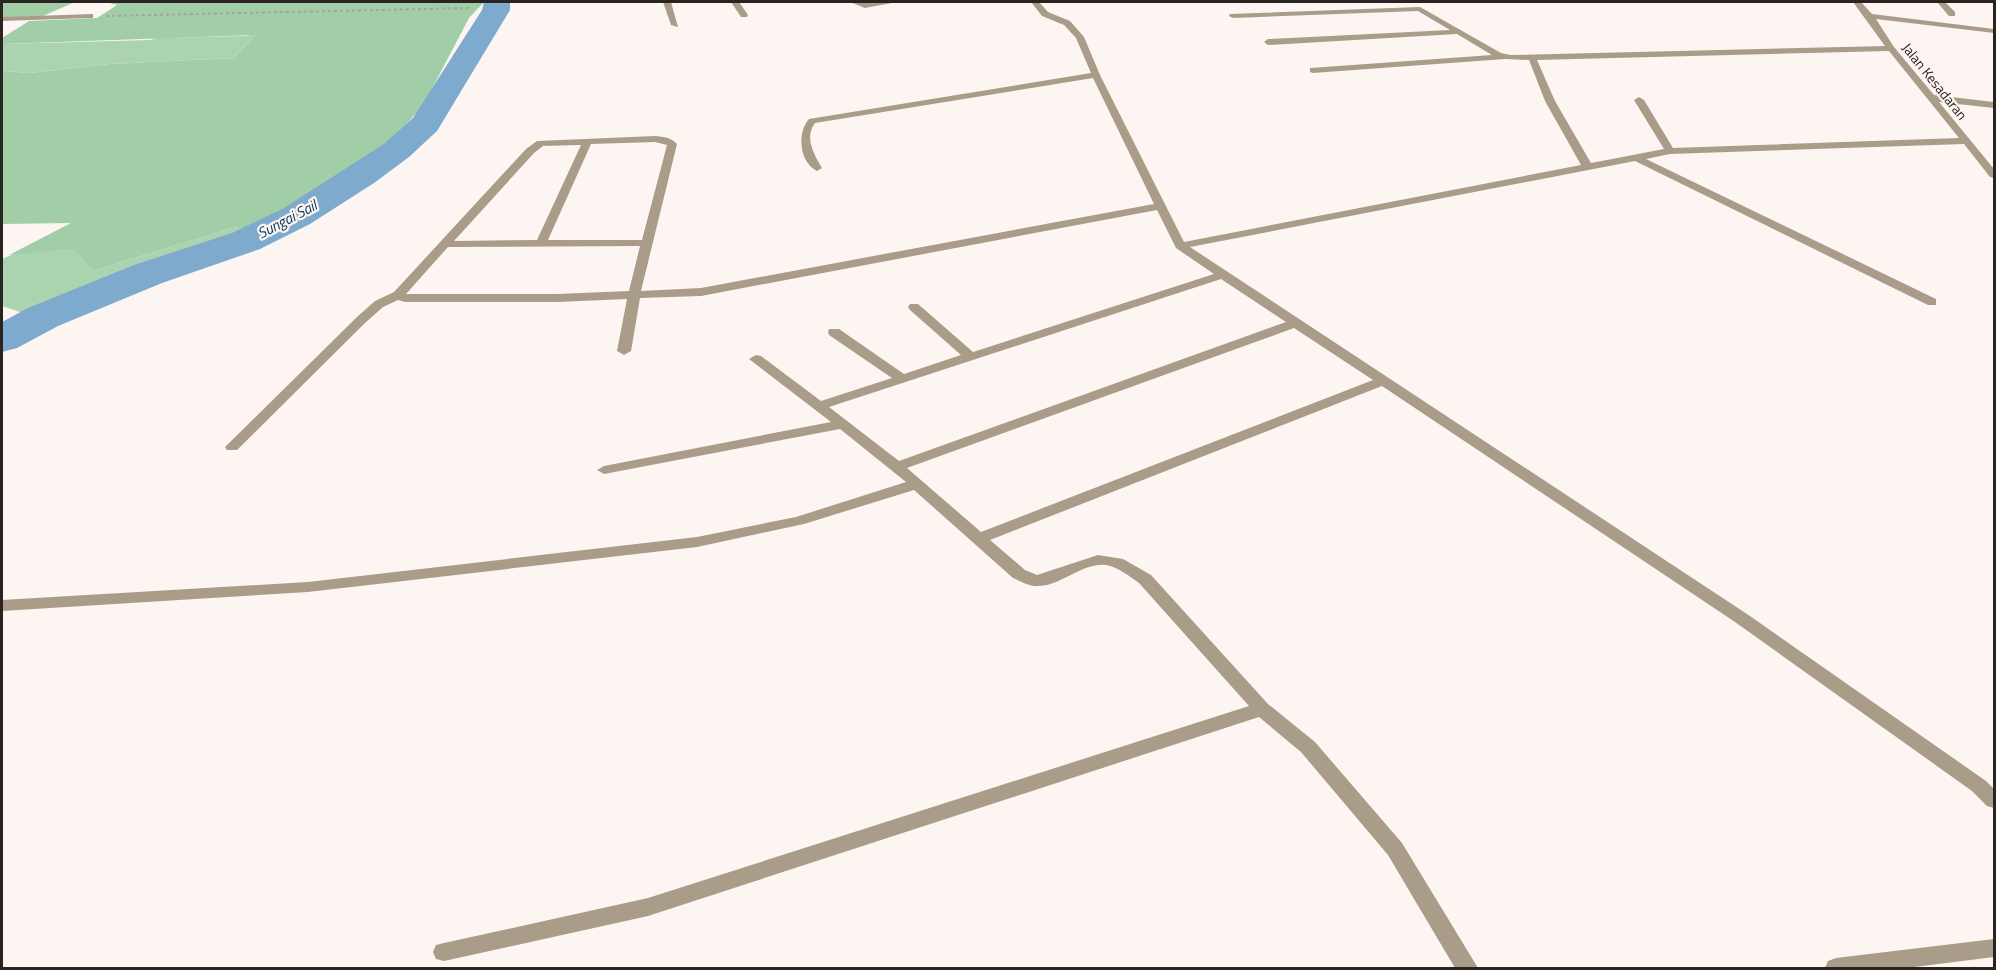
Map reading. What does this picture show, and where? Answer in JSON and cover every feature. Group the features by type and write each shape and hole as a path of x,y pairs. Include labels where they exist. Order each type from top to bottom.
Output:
{"street":[{"path":"667,2 675,25"},
{"path":"735,2 744,15"},
{"path":"854,2 865,6 894,2"},
{"path":"1035,2 1045,14 1067,23 1080,37 1096,75 1180,246 1742,618 1978,786 1995,801"},
{"name":"Jalan Kesadaran","path":"1857,2 1870,16 1891,48 1995,175"},
{"path":"1941,2 1952,14"},
{"path":"1233,16 1415,9 1426,11 1456,32 1503,57"},
{"path":"2,19 90,16"},
{"path":"1870,16 1995,31"},
{"path":"1268,42 1456,32"},
{"path":"1313,70 1503,57 1891,48"},
{"path":"1532,58 1550,101 1587,166"},
{"path":"817,168 805,147 806,127 812,121 1096,75"},
{"path":"1934,98 1995,105"},
{"path":"1639,100 1670,151"},
{"path":"232,447 361,320 379,304 398,295 537,145 548,142 655,139 666,140 672,144 634,295 624,351"},
{"path":"540,245 588,141"},
{"path":"1180,246 1670,151 1967,141"},
{"path":"1637,158 1932,302"},
{"path":"398,295 405,298 557,298 701,292 1161,206"},
{"path":"444,244 647,243"},
{"path":"819,406 1221,275"},
{"path":"914,307 971,357"},
{"path":"896,466 1296,323"},
{"path":"834,332 903,379"},
{"path":"756,359 896,466 1019,574 1035,581 1043,580 1098,560 1107,560 1126,567 1145,579 1262,709 1308,747 1395,849 1467,969"},
{"path":"980,539 1383,381"},
{"path":"604,470 842,424"},
{"path":"2,606 309,587 697,542 799,521 916,484"},
{"path":"444,952 648,906 1262,709"},
{"path":"1836,969 1995,948"}],"path":[{"path":"90,16 470,8"}],"green space":[{"path":"2,2 75,2 43,16 2,18"},
{"path":"106,2 484,2 469,18 424,104 384,150 248,232 236,227 92,271 74,251 59,250 9,255 71,223 2,224 2,71 30,73 110,64 233,58 256,35 2,44 2,38 29,21 97,18 117,5"},
{"path":"257,34 233,58 110,64 30,73 2,71 2,44 150,40"},
{"path":"236,227 248,232 239,237 91,286 23,313 2,306 2,259 10,256 37,250 74,251 92,271"}],"waterway":[{"name":"Sungai Sail","path":"2,339 43,317 148,274 246,241 297,216 361,175 397,150 425,124 496,10 497,2"}]}
